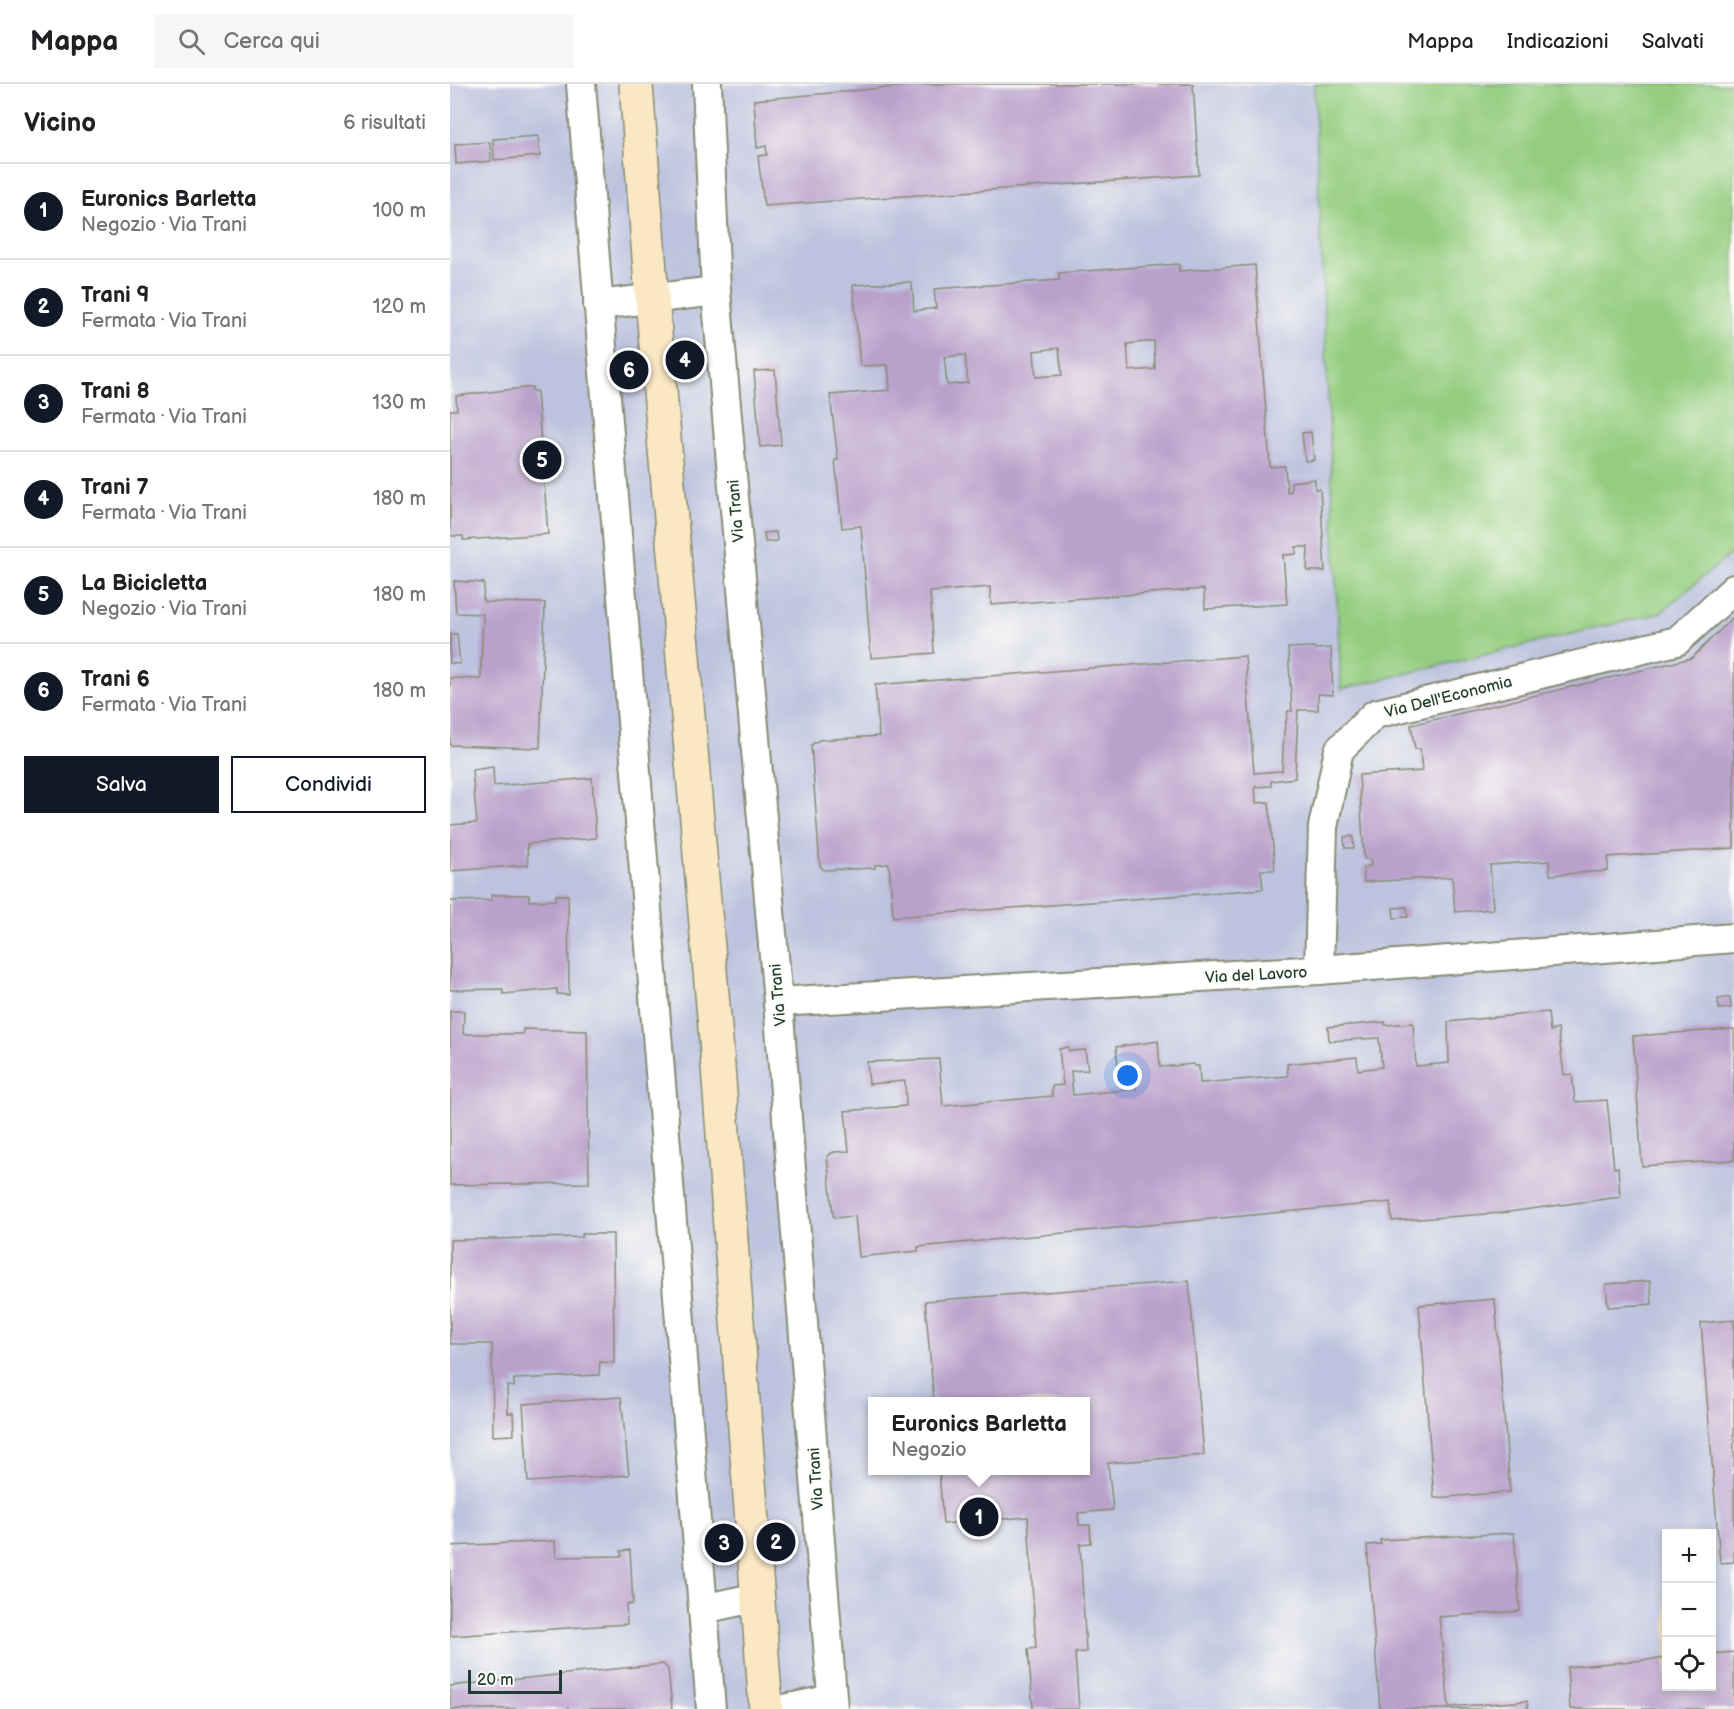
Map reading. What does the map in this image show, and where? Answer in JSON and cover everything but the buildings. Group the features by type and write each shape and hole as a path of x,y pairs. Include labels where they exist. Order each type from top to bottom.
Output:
{"main road":[{"path":"636,84 652,298 716,1040 766,1709"}],"street":[{"path":"581,84 711,1709"},
{"name":"Via Trani","path":"707,84 716,291 778,1002 833,1704 785,1709"},
{"path":"598,305 716,291"},
{"name":"Via Dell'Economia","path":"1319,970 1323,827 1339,750 1375,714 1677,641 1734,590"},
{"name":"Via del Lavoro","path":"778,1002 1319,970 1734,938"},
{"path":"703,1609 758,1597"}],"shaded area":[{"path":"450,84 1314,84 1341,689 1660,613 1734,551 1734,1709 450,1709"}],"green space":[{"path":"1314,84 1734,84 1734,551 1660,613 1341,689"}],"place":[{"name":"Trani 7","path":"685,360"},
{"name":"Trani 6","path":"629,370"},
{"name":"La Bicicletta","path":"542,460"},
{"name":"Euronics Barletta","path":"979,1517"},
{"name":"Trani 9","path":"776,1542"},
{"name":"Trani 8","path":"724,1543"}]}
